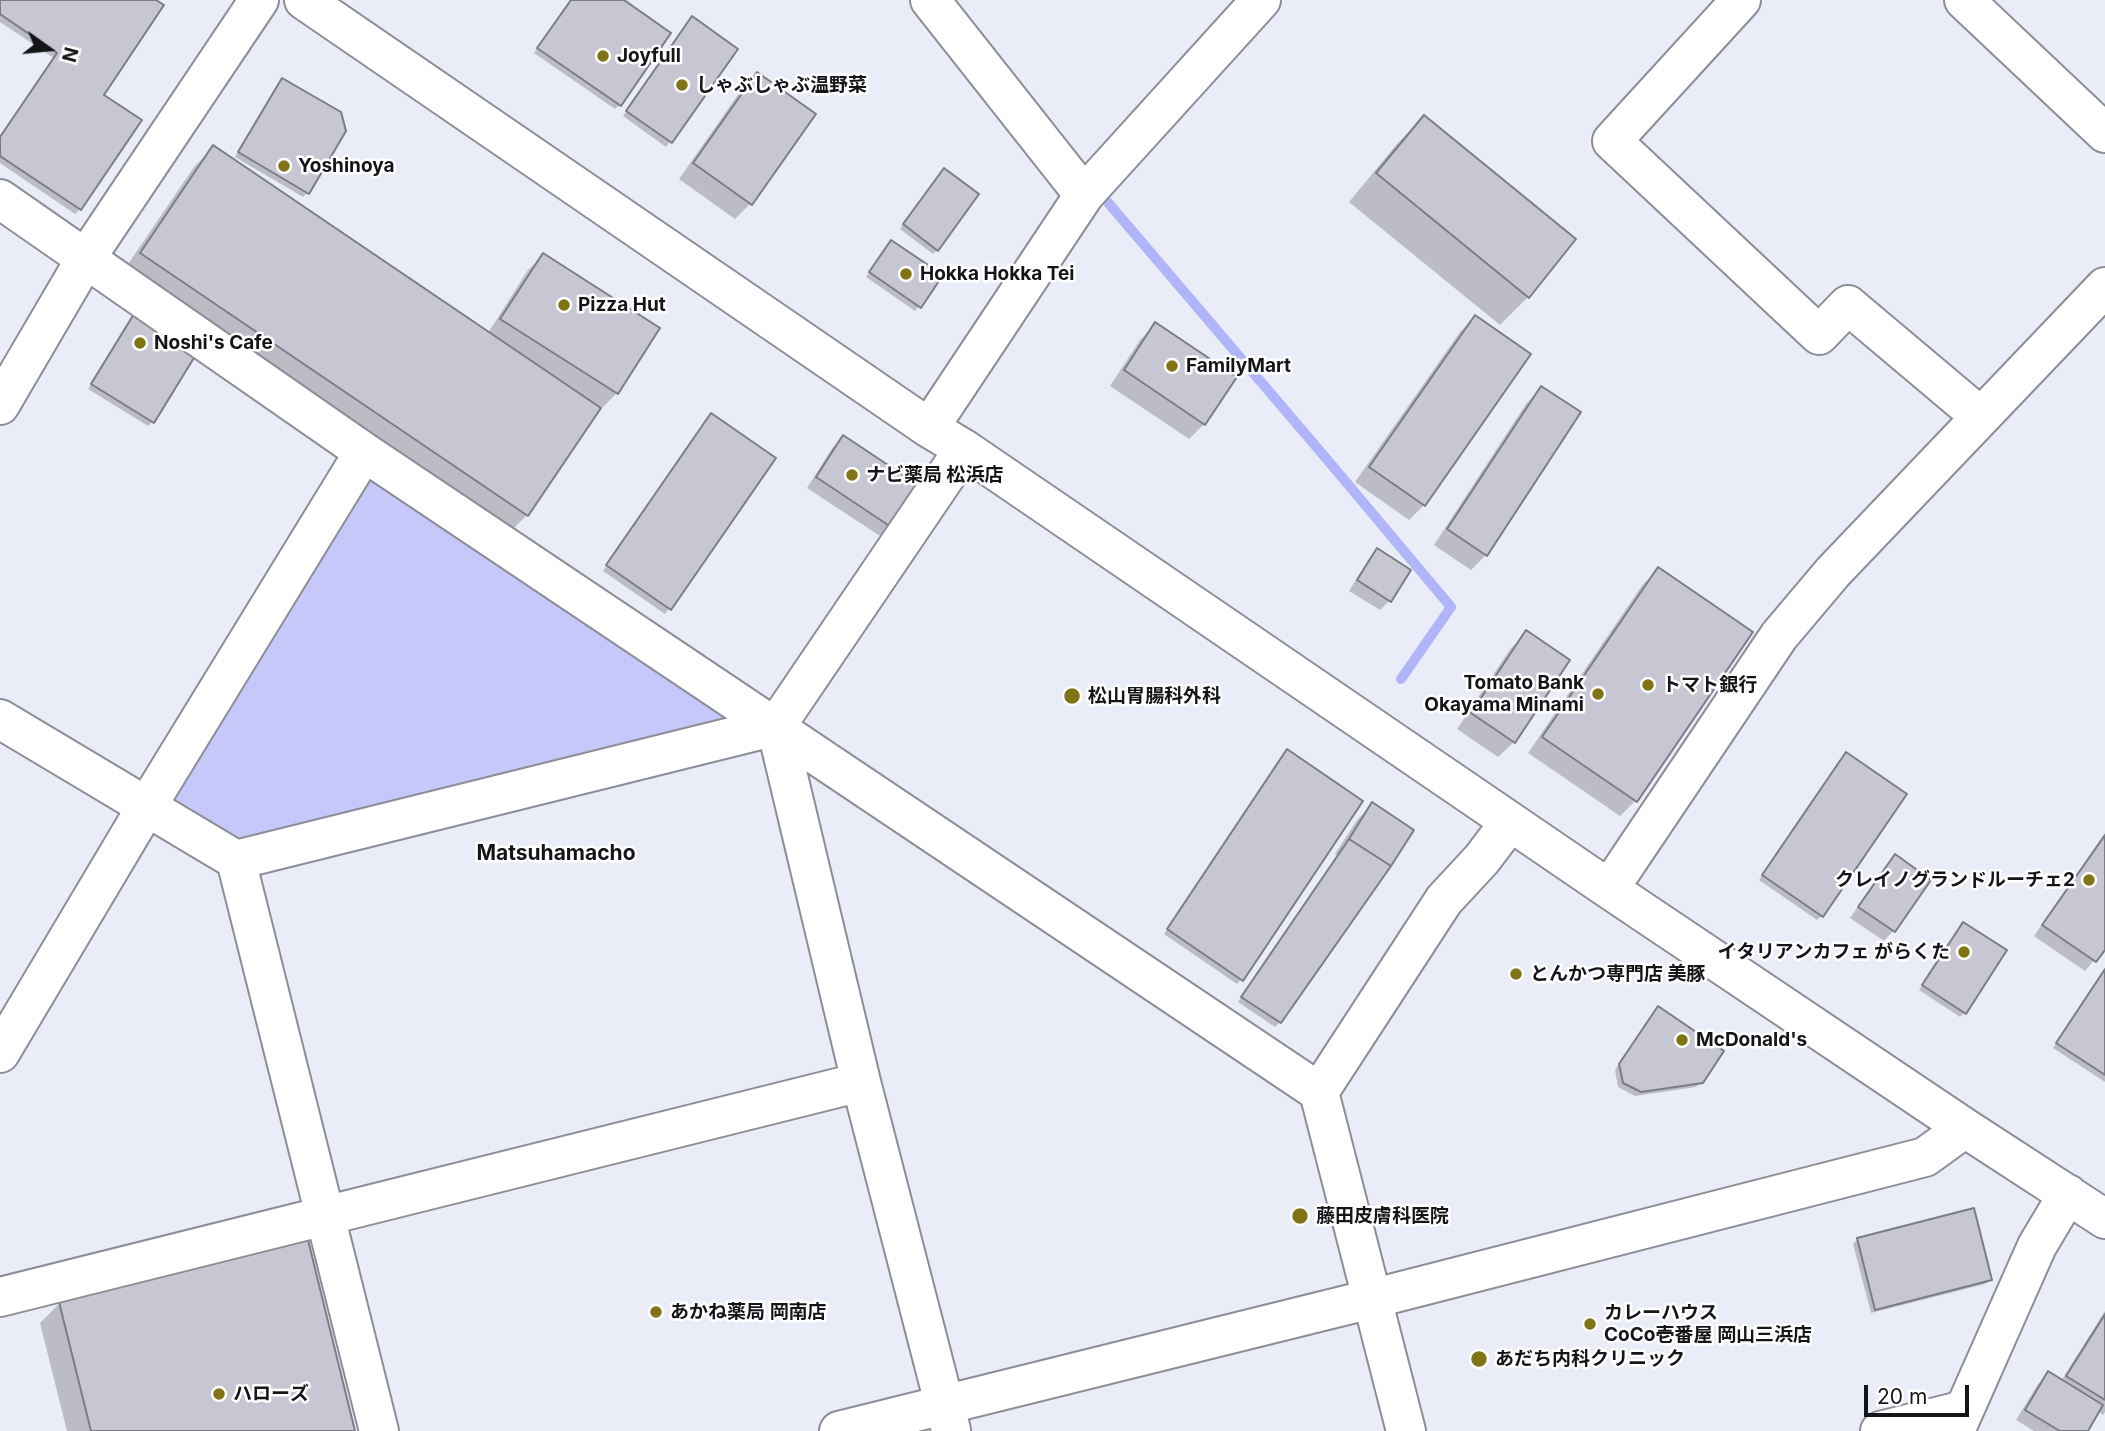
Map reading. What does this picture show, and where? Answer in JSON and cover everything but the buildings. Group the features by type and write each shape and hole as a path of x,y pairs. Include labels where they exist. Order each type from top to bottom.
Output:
{"street":[{"path":"0,405 86,258 259,0"},
{"path":"304,0 1510,822 2105,1219"},
{"path":"930,0 1084,195"},
{"path":"929,428 1084,195 1261,0"},
{"path":"1741,0 1612,141 1819,335 1848,305 1981,417"},
{"path":"1964,0 2105,133"},
{"path":"0,199 363,452 1319,1092 1406,1431"},
{"path":"1609,889 1779,636 1833,572 2105,288"},
{"path":"236,860 776,726 964,449"},
{"path":"0,1053 363,452"},
{"path":"0,719 236,860 379,1431"},
{"path":"776,726 861,1082 948,1418"},
{"path":"1319,1092 1444,900 1482,859 1510,822"},
{"path":"0,1297 861,1082"},
{"path":"839,1431 948,1418 1371,1299 1925,1157 1965,1128"},
{"path":"1880,1431 1960,1421 2037,1245 2068,1194"}],"shaded area":[{"path":"360,474 732,716 729,725 236,842 175,806 172,792"}],"waterway":[{"path":"1105,199 1451,607 1401,679"}],"place":[{"name":"Joyfull","path":"603,56"},
{"name":"しゃぶしゃぶ温野菜","path":"682,85"},
{"name":"Yoshinoya","path":"284,166"},
{"name":"Hokka Hokka Tei","path":"906,274"},
{"name":"Pizza Hut","path":"564,305"},
{"name":"Noshi's Cafe","path":"140,343"},
{"name":"FamilyMart","path":"1172,366"},
{"name":"ナビ薬局 松浜店","path":"852,475"},
{"name":"トマト銀行","path":"1648,685"},
{"name":"Tomato Bank Okayama Minami","path":"1598,694"},
{"name":"松山胃腸科外科","path":"1072,696"},
{"name":"クレイノグランドルーチェ2","path":"2089,880"},
{"name":"イタリアンカフェ がらくた","path":"1964,952"},
{"name":"とんかつ専門店 美豚","path":"1516,974"},
{"name":"McDonald's","path":"1682,1040"},
{"name":"藤田皮膚科医院","path":"1300,1216"},
{"name":"あかね薬局 岡南店","path":"656,1312"},
{"name":"カレーハウス CoCo壱番屋 岡山三浜店","path":"1590,1324"},
{"name":"あだち内科クリニック","path":"1479,1359"},
{"name":"ハローズ","path":"219,1394"}],"district":[{"name":"Matsuhamacho","path":"556,854"}]}
